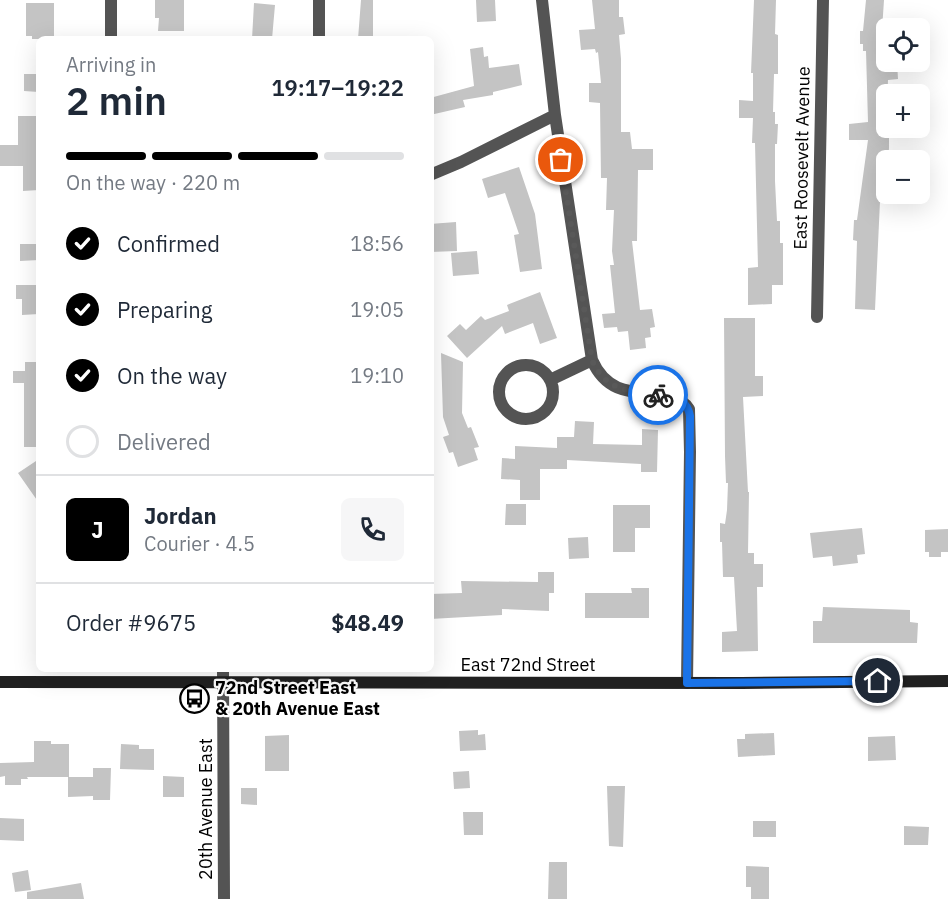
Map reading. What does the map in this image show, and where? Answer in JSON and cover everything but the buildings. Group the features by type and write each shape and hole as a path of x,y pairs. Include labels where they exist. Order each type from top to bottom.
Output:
{"main road":[{"name":"East 72nd Street","path":"0,682 948,681"}],"street":[{"path":"111,0 111,36"},
{"path":"319,0 319,36"},
{"path":"542,0 555,115 592,360 598,373 608,383 620,389 678,398 689,409 687,683"},
{"name":"East Roosevelt Avenue","path":"817,317 823,0"},
{"path":"434,173 555,115"},
{"path":"550,380 592,360"},
{"path":"525,365 532,366 550,380 551,402 541,414 519,418 512,415 502,404 499,389 505,375 511,370 525,365"},
{"name":"20th Avenue East","path":"223,672 224,899"}],"way so far":[{"path":"561,160 592,360 598,373 608,383 620,389 658,395"}],"place":[{"name":"72nd Street East & 20th Avenue East","path":"194,698"}],"route":[{"path":"658,395 678,398 685,403 690,416 687,683 878,681"}]}
